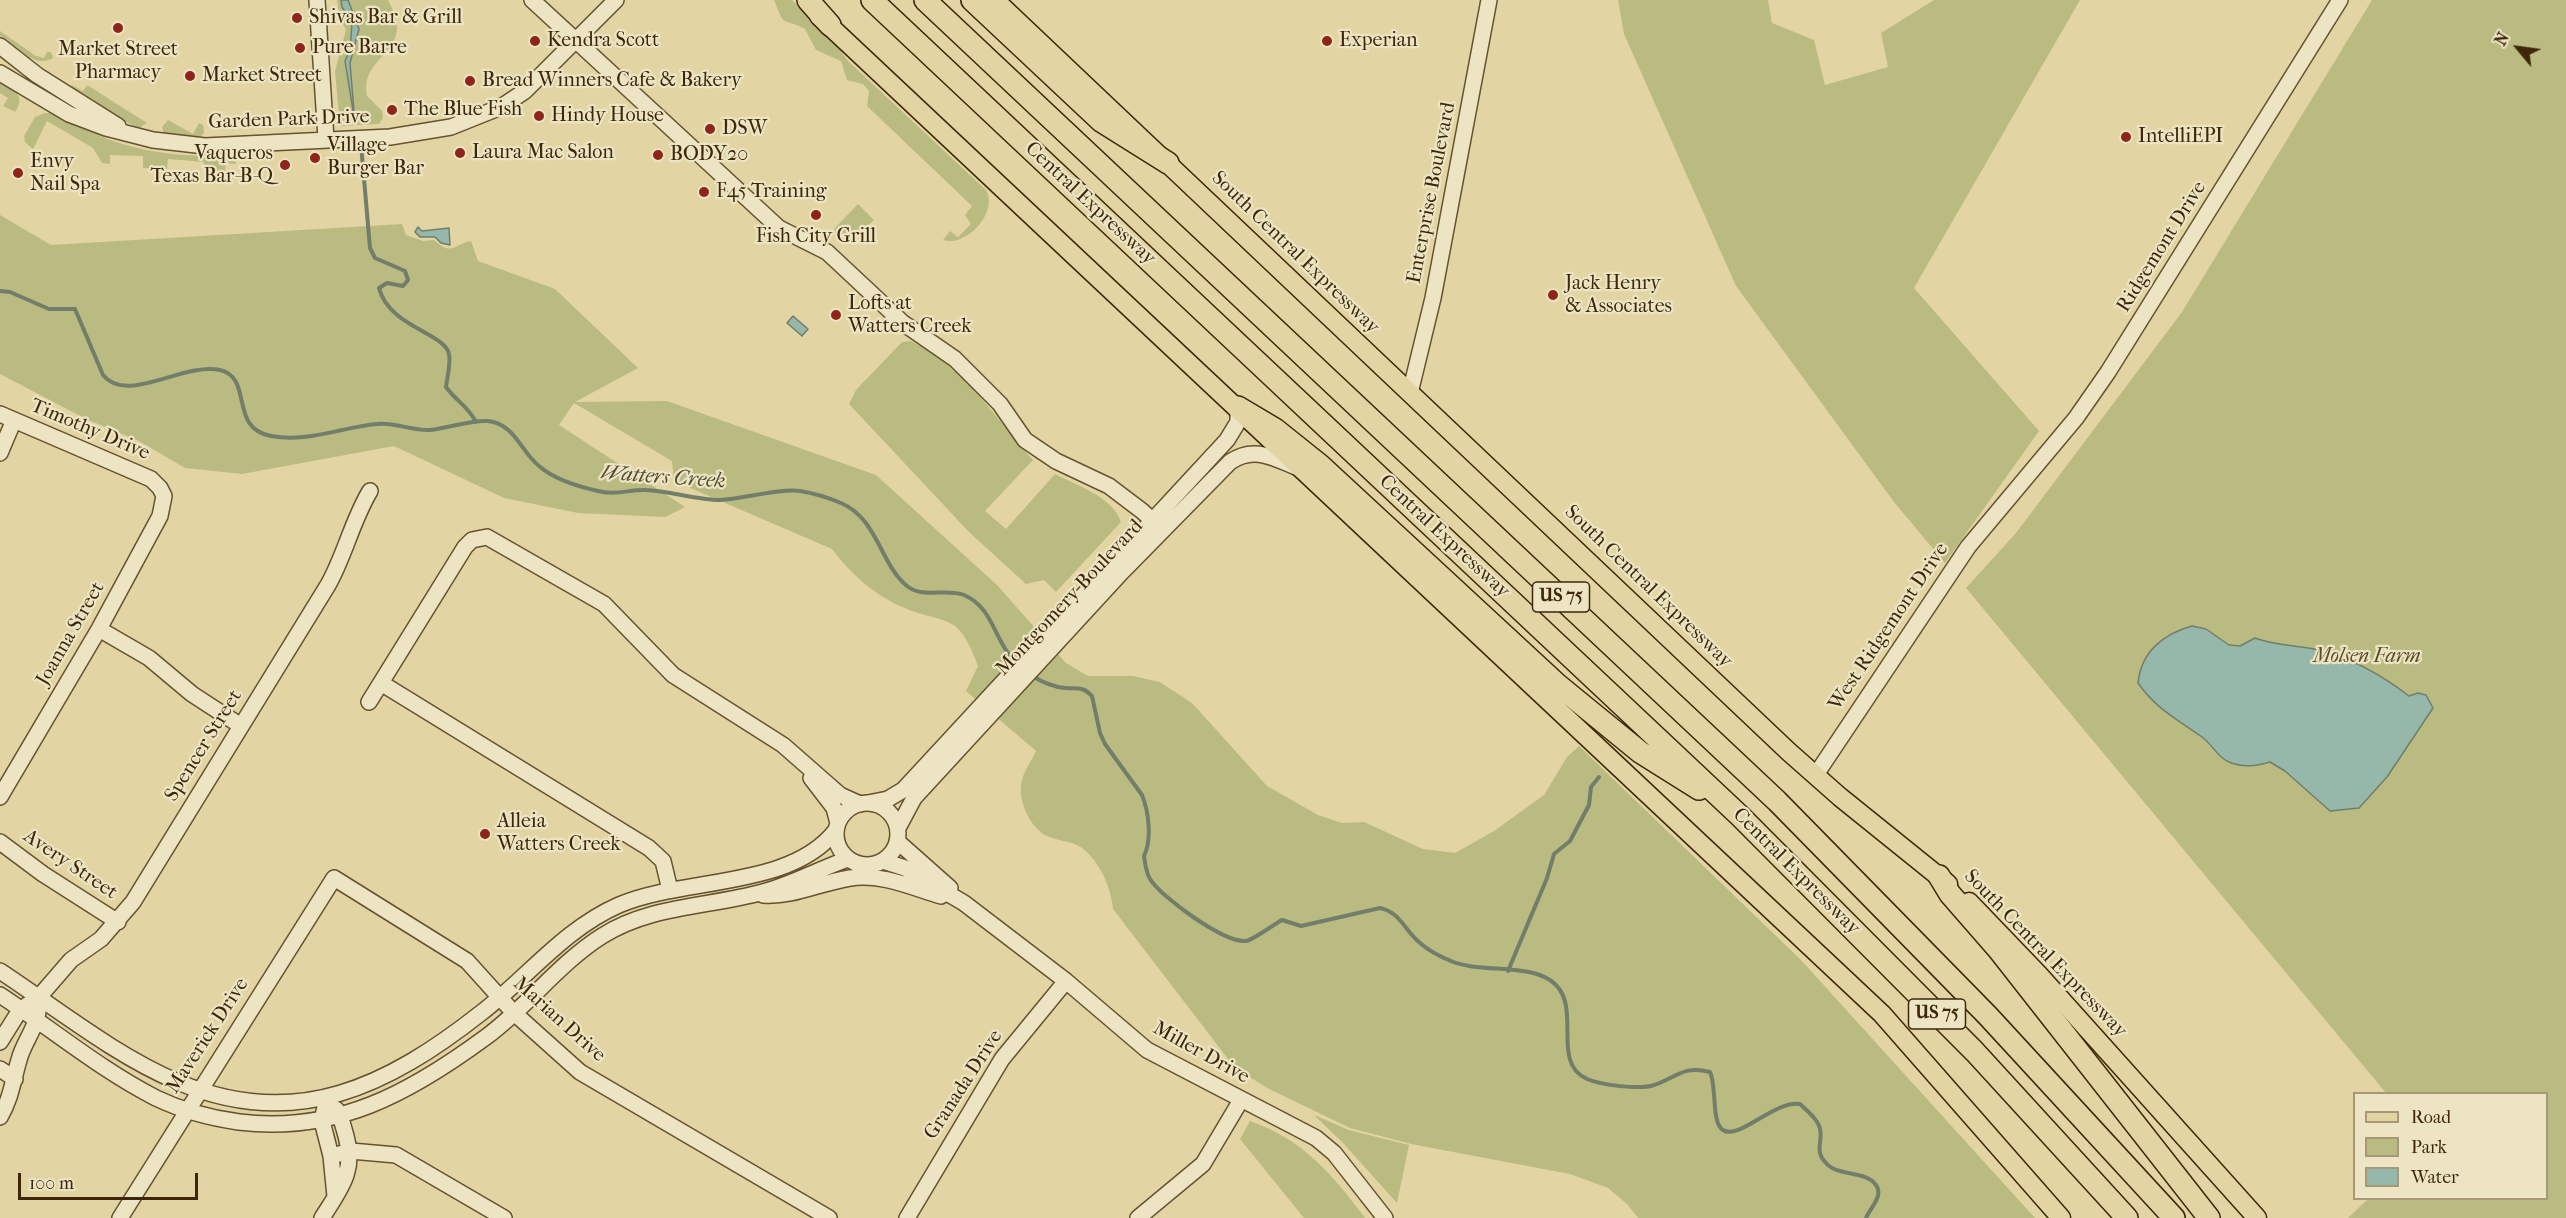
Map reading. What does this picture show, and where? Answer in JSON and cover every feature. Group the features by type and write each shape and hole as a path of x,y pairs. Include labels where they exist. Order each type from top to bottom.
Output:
{"highway":[{"path":"808,0 830,25"},
{"name":"Central Expressway","path":"872,0 1740,816 1975,1052 2127,1218"},
{"name":"Central Expressway","path":"925,0 1777,801 1996,1023 2174,1218"},
{"path":"972,0 1101,122 1168,163"},
{"path":"1238,407 1275,429 1320,465 1509,641 1594,715 1640,752 1740,816"},
{"path":"1939,876 1950,894 1998,949 2209,1218"}],"main road":[{"path":"802,0 1882,1014 2061,1218"},
{"name":"South Central Expressway","path":"995,0 1815,776 1977,909 2257,1218"}],"street":[{"path":"317,0 326,139"},
{"path":"532,0 771,221 827,252 903,323 955,359 1000,404 1025,440 1056,461 1109,486 1157,526"},
{"name":"Garden Park Drive","path":"0,73 69,114 133,135 205,146 373,138 451,128 488,114 525,91 578,41 616,0"},
{"name":"Enterprise Boulevard","path":"1410,393 1431,308 1489,0"},
{"name":"Ridgemont Drive","path":"2004,505 2076,418 2108,372 2340,0"},
{"name":"Garden Park Drive","path":"0,46 37,75 133,135"},
{"name":"Montgomery Boulevard","path":"864,803 888,799 903,790 987,708 1157,526 1230,436 1238,422 1238,407"},
{"path":"0,453 7,417"},
{"name":"Timothy Drive","path":"7,417 139,473 160,488"},
{"name":"Montgomery Boulevard","path":"1157,526 1241,454 1268,456 1303,469"},
{"name":"Joanna Street","path":"0,797 99,629 160,516 164,506 160,488"},
{"name":"Spencer Street","path":"20,1010 39,997 61,970 101,939 133,902 339,566 355,518 370,491"},
{"name":"West Ridgemont Drive","path":"1815,776 1968,547 2004,505"},
{"path":"369,702 465,548 472,540 487,537 604,604 673,675 791,751 840,795 884,808 890,813 898,835 890,856 883,861 865,865 848,859 837,843 834,808 791,751"},
{"path":"99,629 150,658 192,694 241,726"},
{"path":"381,683 649,848 663,861 670,890"},
{"name":"Montgomery Boulevard","path":"898,835 902,815 987,708"},
{"path":"0,971 98,1037 147,1066 199,1090 253,1101 327,1097 375,1083 424,1057 500,997 567,935 595,916 622,904 670,890 778,867 817,851 847,811 864,803"},
{"name":"Miller Drive","path":"898,835 912,856 933,871 964,903"},
{"name":"Avery Street","path":"0,842 43,874 118,922"},
{"path":"0,995 156,1098 185,1110 215,1119 256,1123 297,1125 322,1121 382,1101 436,1072 489,1035 565,963 602,936 628,922 682,906 748,895 802,879 848,859"},
{"name":"Miller Drive","path":"883,861 905,868 964,903 1066,981 1147,1050 1316,1138 1334,1153 1384,1218"},
{"name":"Marian Drive","path":"334,878 456,953 477,969 513,1012 580,1072 829,1218"},
{"name":"Maverick Drive","path":"120,1218 185,1110 334,878"},
{"path":"748,895 784,896 849,878 862,878 891,880 964,903"},
{"name":"Granada Drive","path":"908,1218 1002,1059 1066,981"},
{"path":"0,1117 9,1102 19,1058 37,1020 39,997"},
{"path":"0,1042 20,1010"},
{"path":"0,1069 15,1079"},
{"path":"322,1218 346,1179 351,1151 341,1116 327,1097"},
{"path":"327,1097 322,1121 331,1156 335,1196"},
{"path":"1138,1218 1203,1164 1241,1100"},
{"path":"331,1156 351,1151 396,1155 504,1218"}],"green space":[{"path":"337,0 388,0 396,18 397,32 393,43 371,70 367,81 367,96 382,111 383,118 379,124 340,126 335,71 346,30 340,19"},
{"path":"774,0 792,0 828,34 848,61 986,190 989,199 988,208 984,218 970,233 961,239 943,240 950,231 958,237 971,224 965,215 972,206 867,106 869,91 863,84 847,80 841,61 816,50 805,29 782,19"},
{"path":"1618,0 1768,0 1772,23 1814,40 1825,85 1888,67 1881,33 1934,0 2080,0 1914,288 2039,431 1945,563 1894,502 1736,286 1624,34"},
{"name":"Molsen Farm","path":"2372,0 2566,0 2566,1218 2348,1218 2367,1200 2548,1200 2548,1092 2385,1092 1966,588 2016,533 2182,312"},
{"path":"0,31 36,56 44,58 47,52 51,52 53,58 46,61 32,59 0,36"},
{"path":"0,80 13,89 19,97 15,112 3,106 8,98 0,93"},
{"path":"72,85 83,91 87,85 147,123 139,128 112,115 69,89"},
{"path":"45,113 54,113 103,137 136,148 185,155 235,157 236,164 226,163 225,173 204,171 204,162 168,159 167,169 143,168 143,156 110,155 110,164 102,163 93,148 47,121 33,149 25,142 24,136 35,117"},
{"path":"168,120 193,134 199,123 203,125 204,133 198,139 164,134 162,127"},
{"path":"858,204 874,220 854,238 843,240 834,233 835,228"},
{"path":"0,215 51,245 402,224 406,235 423,241 434,240 449,249 471,241 478,261 555,289 638,368 575,402 667,401 876,475 997,585 1066,663 1088,676 1133,676 1160,682 1192,703 1267,786 1318,815 1342,823 1364,822 1423,849 1455,853 1494,831 1544,795 1567,757 1579,746 1800,959 2035,1218 1638,1218 1627,1204 1608,1188 1570,1174 1411,1144 1350,1128 1269,1089 1235,1068 1113,909 1104,876 1094,860 1078,845 1043,834 1028,817 1022,802 1021,787 1024,773 1036,751 966,691 978,666 971,648 956,627 948,622 900,606 880,595 854,574 832,549 674,481 672,461 574,403 559,425 685,507 665,517 578,513 504,498 394,446 242,474 185,468 139,441 86,419 0,374"},
{"path":"911,341 931,352 964,379 1033,460 985,511 1006,529 1055,474 1094,493 1117,513 1121,522 1056,592 1044,580 1026,584 969,532 849,404 856,390 902,342"},
{"path":"1314,1115 1349,1130 1409,1145 1397,1203 1344,1144"},
{"path":"1250,1121 1286,1138 1301,1148 1341,1187 1365,1218 1304,1218 1240,1139"}],"water":[{"path":"341,0 348,0 359,29 350,63 355,123 345,61 350,50 352,23 342,7"},
{"path":"418,227 422,231 449,228 450,245 441,243 435,237 420,237 415,232"},
{"path":"793,316 808,329 802,336 787,323"},
{"path":"2192,626 2206,629 2229,645 2240,646 2255,638 2271,643 2331,653 2366,668 2409,696 2418,693 2426,695 2433,708 2387,777 2359,808 2330,811 2285,771 2270,762 2245,766 2225,760 2202,737 2160,707 2138,683 2144,662 2155,646 2181,629"}],"waterway":[{"path":"361,144 370,248 375,258 405,271 408,280 403,286 387,283 379,288 385,301 394,312 438,340 445,347 449,354 446,387 469,411 476,422"},
{"name":"Watters Creek","path":"0,291 10,292 49,309 75,309 103,375 113,383 126,386 141,384 205,369 220,370 230,375 240,392 245,414 250,423 258,431 271,436 298,438 384,424 430,430 488,421 505,427 533,460 546,471 570,483 603,492 646,490 720,500 791,490 831,499 853,510 863,520 871,530 890,566 907,586 920,592 950,592 964,595 982,608 1008,654 1015,662"},
{"name":"Watters Creek","path":"1032,676 1056,687 1083,689 1092,696 1100,733 1105,744 1142,795 1148,818 1149,834 1144,856 1150,879 1167,897 1194,918 1223,935 1246,941 1282,920 1301,926 1380,908 1393,913 1423,946 1451,961 1463,965 1535,973 1556,985 1563,996 1570,1061 1576,1071 1593,1081 1640,1087 1654,1085 1687,1071 1710,1072 1717,1120 1723,1130 1730,1132 1748,1126 1779,1108 1790,1104 1800,1104 1819,1125 1822,1159 1837,1170 1866,1177 1876,1185 1877,1198 1866,1218"},
{"path":"1508,971 1547,878 1554,854 1570,841 1589,805 1591,787 1599,777"}],"place":[{"name":"Shivas Bar & Grill","path":"297,18"},
{"name":"Market Street Pharmacy","path":"118,28"},
{"name":"Kendra Scott","path":"535,41"},
{"name":"Experian","path":"1327,41"},
{"name":"Pure Barre","path":"300,48"},
{"name":"Market Street","path":"190,76"},
{"name":"Bread Winners Cafe & Bakery","path":"470,81"},
{"name":"The Blue Fish","path":"392,110"},
{"name":"Hindy House","path":"539,116"},
{"name":"DSW","path":"710,129"},
{"name":"IntelliEPI","path":"2126,137"},
{"name":"Laura Mac Salon","path":"460,153"},
{"name":"BODY20","path":"658,155"},
{"name":"Village Burger Bar","path":"315,158"},
{"name":"Vaqueros Texas Bar-B-Q","path":"285,165"},
{"name":"Envy Nail Spa","path":"18,173"},
{"name":"F45 Training","path":"704,192"},
{"name":"Fish City Grill","path":"816,215"},
{"name":"Jack Henry & Associates","path":"1553,295"},
{"name":"Lofts at Watters Creek","path":"836,315"},
{"name":"Alleia Watters Creek","path":"485,834"}]}
